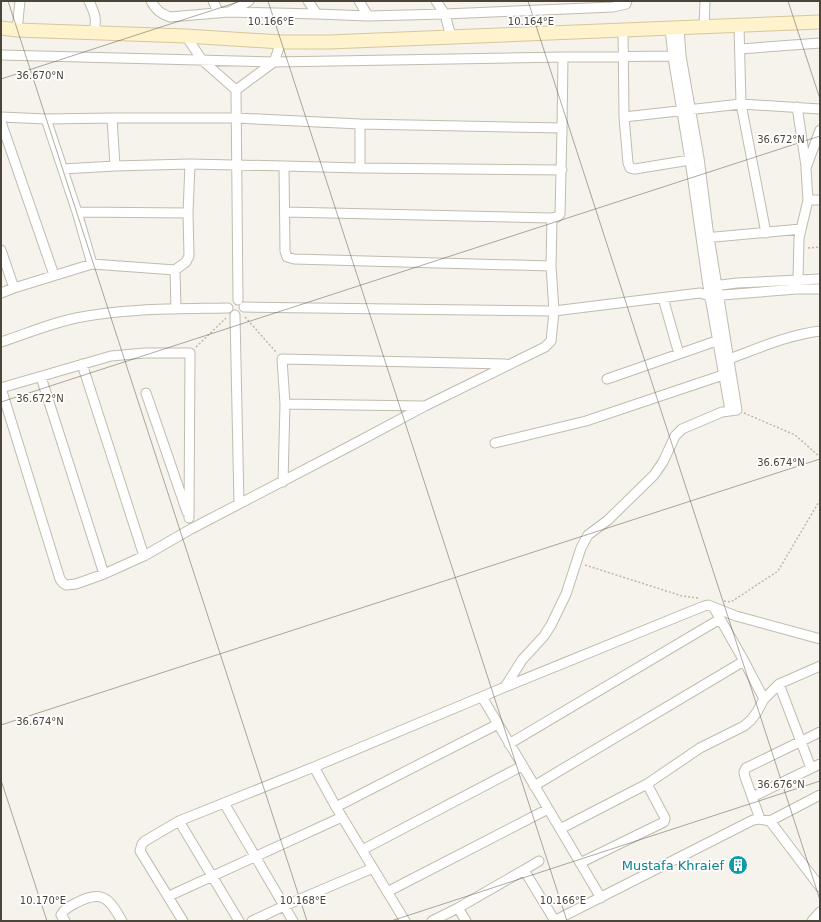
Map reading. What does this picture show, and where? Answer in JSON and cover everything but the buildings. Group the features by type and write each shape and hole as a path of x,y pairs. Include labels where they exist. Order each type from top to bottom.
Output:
{"street":[{"path":"18,30 20,1"},
{"path":"89,1 96,21 94,32"},
{"path":"151,1 156,9 162,14 170,17 224,13 368,16 445,14 567,5 620,6 626,4 627,1"},
{"path":"213,1 224,13"},
{"path":"224,13 249,1"},
{"path":"308,1 317,14"},
{"path":"359,1 368,16"},
{"path":"436,1 445,14 451,37"},
{"path":"704,27 705,1"},
{"path":"1,28 18,30 186,36 281,42 329,42 820,22"},
{"path":"740,26 741,104 766,233"},
{"path":"674,28 681,111 695,159"},
{"path":"623,29 622,57 624,117 628,163 630,168 635,169 695,159"},
{"path":"186,36 202,60 236,90 236,309 239,504"},
{"path":"236,90 274,62 281,42"},
{"path":"740,50 820,43"},
{"path":"1,55 274,62 677,56"},
{"path":"677,56 691,109 695,159 705,238 708,286 715,296"},
{"path":"285,212 557,217 560,214 562,170 563,57"},
{"path":"624,117 741,104 820,109"},
{"path":"797,107 806,168 808,200 800,229 798,248 798,279"},
{"path":"1,117 46,119 236,118 360,124 562,128"},
{"path":"112,118 115,166"},
{"path":"46,119 77,212 92,264"},
{"path":"1,122 54,275"},
{"path":"360,124 360,168"},
{"path":"806,168 820,130"},
{"path":"63,169 190,164 360,168 562,170"},
{"path":"1,293 92,264 175,270 186,262 189,256 188,213 190,164"},
{"path":"284,166 285,251 287,257 294,259 551,266"},
{"path":"808,200 820,200"},
{"path":"77,212 188,213"},
{"path":"189,518 190,353 111,356 1,388 60,579 63,583 71,585 104,574 144,556 191,529 283,482 425,406 545,347 551,341 554,311 551,266 552,218"},
{"path":"705,238 800,229"},
{"path":"505,687 522,660 544,636 551,625 566,594 576,562 588,535 608,520 654,475 663,462 675,436 682,429 716,414 734,410 715,296 718,285 705,238"},
{"path":"1,250 14,288"},
{"path":"175,270 176,309"},
{"path":"700,293 708,286 798,279 820,279"},
{"path":"1,342 74,318 123,312 176,309 554,311 700,293 715,296 797,289 820,289"},
{"path":"663,298 679,354"},
{"path":"729,358 802,333 820,331"},
{"path":"607,378 722,339"},
{"path":"722,339 729,358 727,374"},
{"path":"283,482 285,404 282,359 508,364"},
{"path":"82,364 144,556"},
{"path":"495,443 586,421 727,374"},
{"path":"41,377 104,574"},
{"path":"146,393 189,518 191,529"},
{"path":"285,404 425,406"},
{"path":"716,604 720,619 764,699"},
{"path":"183,921 140,851 145,841 179,821 704,606 716,604 736,616 820,639"},
{"path":"509,744 720,619"},
{"path":"534,786 744,661"},
{"path":"560,829 647,784 700,748 748,723 757,712 764,699 779,684 820,666"},
{"path":"779,684 811,768"},
{"path":"482,697 601,898"},
{"path":"336,807 498,724"},
{"path":"760,819 745,777 744,772 746,768 820,732"},
{"path":"752,796 820,764"},
{"path":"362,850 522,766"},
{"path":"314,767 336,807 405,921"},
{"path":"580,863 664,822 665,818 647,784"},
{"path":"524,870 554,921 753,820 760,819 770,821 820,795"},
{"path":"224,803 293,921"},
{"path":"388,892 548,809"},
{"path":"169,896 342,817"},
{"path":"179,821 239,921"},
{"path":"770,821 820,887"},
{"path":"432,921 458,908 539,861"},
{"path":"252,921 373,868"},
{"path":"65,921 61,915 65,909 82,900 93,897 104,898 112,904 122,921"},
{"path":"458,908 466,921"},
{"path":"812,921 820,912"}],"path":[{"path":"798,248 820,247"},
{"path":"190,353 236,309 282,359"},
{"path":"734,410 795,435 820,457"},
{"path":"716,604 732,602 778,571 820,500"},
{"path":"576,562 682,596 703,598"}],"place":[{"name":"Mustafa Khraief","path":"738,865"}]}
